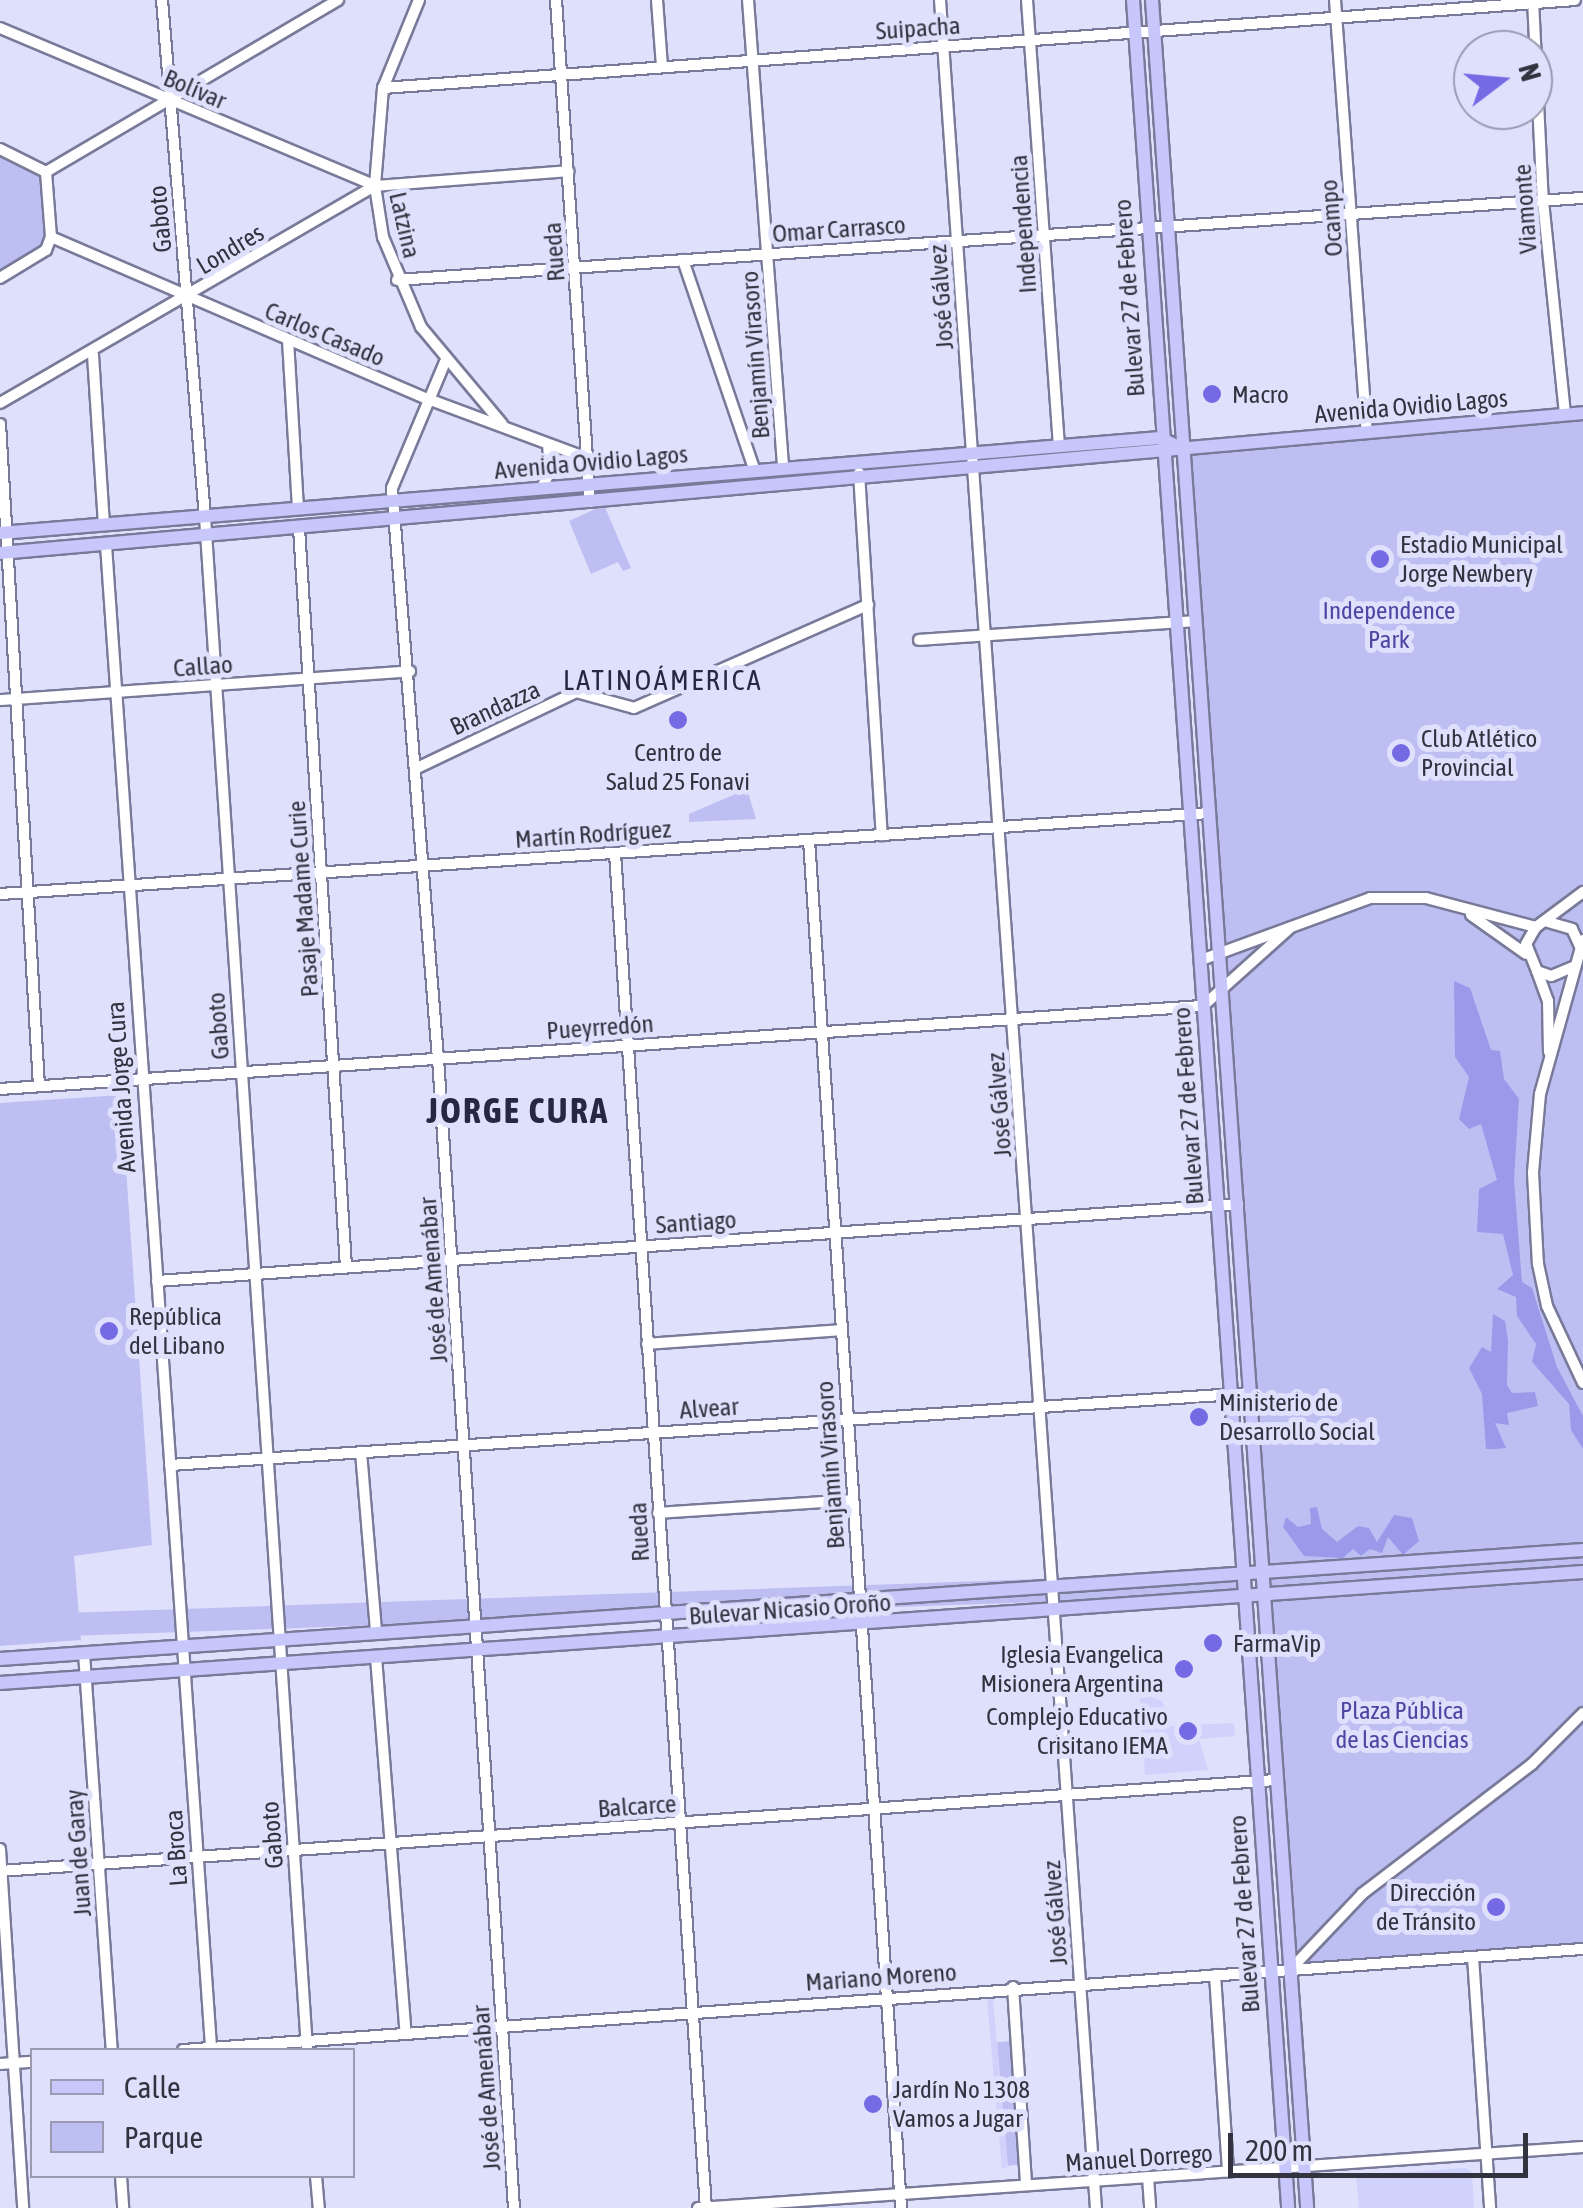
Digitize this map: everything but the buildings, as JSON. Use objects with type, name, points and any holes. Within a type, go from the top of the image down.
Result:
[{"type":"main road","name":"Bulevar 27 de Febrero","points":[[1132,0],[1161,454],[1201,960],[1242,1595],[1288,2208]]},
{"type":"main road","name":"Bulevar 27 de Febrero","points":[[1152,0],[1307,2208]]},
{"type":"main road","name":"Avenida Ovidio Lagos","points":[[5,552],[1161,454],[1583,412]]},
{"type":"main road","name":"Avenida Ovidio Lagos","points":[[5,533],[1160,438]]},
{"type":"main road","points":[[1160,438],[1183,449]]},
{"type":"main road","name":"Avenida Jorge Cura","points":[[104,526],[106,545]]},
{"type":"main road","name":"Bulevar Nicasio Oroño","points":[[0,1659],[859,1596],[1583,1550]]},
{"type":"main road","name":"Bulevar Nicasio Oroño","points":[[0,1683],[861,1628],[1242,1595],[1583,1572]]},
{"type":"street","name":"Gaboto","points":[[162,0],[205,517],[307,2046]]},
{"type":"street","points":[[46,172],[338,0]]},
{"type":"street","name":"Rueda","points":[[556,0],[590,502]]},
{"type":"street","points":[[657,0],[662,67]]},
{"type":"street","name":"Benjamín Virasoro","points":[[748,0],[783,469]]},
{"type":"street","name":"José Gálvez","points":[[940,0],[1096,2208]]},
{"type":"street","name":"Independencia","points":[[1027,0],[1059,446]]},
{"type":"street","name":"Ocampo","points":[[1335,0],[1367,432]]},
{"type":"street","name":"Suipacha","points":[[382,88],[1336,18],[1444,5],[1576,0]]},
{"type":"street","name":"Latzina","points":[[415,2],[382,88],[375,186],[397,280],[445,362],[506,428]]},
{"type":"street","name":"Viamonte","points":[[1533,2],[1543,201],[1564,414]]},
{"type":"street","name":"Bolívar","points":[[0,28],[375,186]]},
{"type":"street","points":[[0,149],[46,172]]},
{"type":"street","points":[[375,186],[568,170]]},
{"type":"street","points":[[0,278],[46,250],[51,237],[46,172]]},
{"type":"street","name":"Londres","points":[[0,403],[93,355],[375,186]]},
{"type":"street","name":"Omar Carrasco","points":[[397,280],[1583,198]]},
{"type":"street","name":"Carlos Casado","points":[[51,237],[428,398],[587,458]]},
{"type":"street","points":[[682,260],[755,471]]},
{"type":"street","points":[[288,340],[298,509]]},
{"type":"street","points":[[93,355],[104,526]]},
{"type":"street","name":"José de Amenábar","points":[[445,362],[394,478],[393,501],[410,671],[438,1058],[514,2208]]},
{"type":"street","points":[[0,424],[39,1086]]},
{"type":"street","points":[[541,489],[550,472],[548,444]]},
{"type":"street","points":[[859,462],[882,834]]},
{"type":"street","name":"Pasaje Madame Curie","points":[[299,528],[346,1267]]},
{"type":"street","name":"Avenida Jorge Cura","points":[[106,545],[182,1645]]},
{"type":"street","name":"Brandazza","points":[[416,768],[576,692],[634,708],[868,605]]},
{"type":"street","points":[[920,640],[1195,621]]},
{"type":"street","name":"Callao","points":[[0,700],[410,671]]},
{"type":"street","name":"Martín Rodríguez","points":[[0,894],[1209,812]]},
{"type":"street","name":"Benjamín Virasoro","points":[[809,840],[902,2208]]},
{"type":"street","name":"Rueda","points":[[615,853],[706,2208]]},
{"type":"street","points":[[1526,954],[1542,924],[1583,892]]},
{"type":"street","points":[[1201,960],[1219,950],[1370,898],[1426,898],[1466,911],[1572,928],[1582,944],[1549,1053]]},
{"type":"street","points":[[1466,911],[1526,954],[1548,1001],[1549,1053],[1533,1172],[1538,1264],[1564,1350],[1583,1383]]},
{"type":"street","points":[[1203,1006],[1222,994],[1290,928]]},
{"type":"street","points":[[1537,971],[1550,976],[1576,965]]},
{"type":"street","name":"Pueyrredón","points":[[0,1089],[1203,1006]]},
{"type":"street","name":"Santiago","points":[[157,1280],[1238,1204]]},
{"type":"street","points":[[646,1344],[842,1330]]},
{"type":"street","name":"Alvear","points":[[170,1465],[1252,1392]]},
{"type":"street","points":[[361,1452],[376,1631]]},
{"type":"street","points":[[658,1514],[853,1500]]},
{"type":"street","name":"La Broca","points":[[182,1645],[211,2048]]},
{"type":"street","name":"Juan de Garay","points":[[84,1652],[112,2048]]},
{"type":"street","points":[[376,1657],[406,2034]]},
{"type":"street","points":[[1290,1971],[1362,1894],[1532,1764],[1583,1713]]},
{"type":"street","name":"Balcarce","points":[[1,1871],[1277,1780]]},
{"type":"street","points":[[0,1850],[23,2208]]},
{"type":"street","name":"Mariano Moreno","points":[[211,2048],[307,2046],[502,2026],[1080,1982],[1583,1949]]},
{"type":"street","points":[[1472,1957],[1490,2208]]},
{"type":"street","points":[[1216,1975],[1228,2172]]},
{"type":"street","points":[[1013,1988],[1026,2186]]},
{"type":"street","points":[[0,2064],[30,2062]]},
{"type":"street","name":"Manuel Dorrego","points":[[698,2208],[1583,2147]]},
{"type":"street","points":[[1148,2177],[1150,2208]]},
{"type":"street","points":[[120,2178],[123,2208]]},
{"type":"street","points":[[316,2178],[318,2208]]},
{"type":"shaded area","points":[[1454,981],[1470,988],[1491,1050],[1500,1051],[1504,1079],[1519,1099],[1514,1180],[1522,1282],[1532,1288],[1557,1367],[1583,1416],[1583,1449],[1571,1430],[1569,1404],[1532,1362],[1536,1344],[1517,1316],[1516,1297],[1497,1289],[1513,1275],[1503,1234],[1477,1232],[1479,1189],[1497,1180],[1481,1124],[1469,1129],[1459,1119],[1469,1077],[1455,1057]]},
{"type":"shaded area","points":[[1493,1314],[1505,1321],[1507,1385],[1512,1393],[1535,1392],[1538,1406],[1507,1413],[1509,1425],[1495,1423],[1506,1448],[1486,1449],[1482,1394],[1469,1368],[1482,1347],[1491,1352]]},
{"type":"shaded area","points":[[1317,1507],[1322,1529],[1337,1542],[1358,1526],[1369,1528],[1377,1542],[1394,1515],[1412,1518],[1419,1541],[1403,1555],[1388,1537],[1382,1553],[1370,1549],[1361,1556],[1353,1549],[1343,1558],[1304,1556],[1283,1527],[1286,1517],[1298,1527],[1311,1524],[1310,1508]]},
{"type":"shaded area","name":"Complejo Educativo Crisitano IEMA","points":[[1140,1698],[1162,1701],[1171,1726],[1234,1723],[1235,1736],[1199,1739],[1208,1770],[1145,1775]]},
{"type":"shaded area","points":[[993,1999],[1008,2167],[1002,2168],[987,2000]]},
{"type":"shaded area","points":[[1465,2168],[1472,2172],[1474,2208],[1359,2208],[1356,2176]]},
{"type":"green space","points":[[0,149],[46,172],[46,250],[0,278]]},
{"type":"green space","name":"Independence Park","points":[[1583,413],[1583,1949],[1289,1971],[1183,449]]},
{"type":"green space","points":[[604,505],[631,568],[623,571],[618,562],[591,574],[569,521]]},
{"type":"green space","points":[[747,789],[756,819],[689,822],[689,814]]},
{"type":"green space","points":[[121,1095],[152,1545],[74,1556],[81,1640],[0,1646],[0,1103]]},
{"type":"green space","points":[[1241,1572],[1242,1595],[0,1638],[0,1615]]},
{"type":"green space","points":[[1011,2041],[1022,2165],[1008,2166],[997,2042]]},
{"type":"place","name":"Macro","points":[[1212,394]]},
{"type":"place","name":"Estadio Municipal Jorge Newbery","points":[[1380,559]]},
{"type":"place","name":"Centro de Salud 25 Fonavi","points":[[678,720]]},
{"type":"place","name":"Club Atlético Provincial","points":[[1401,753]]},
{"type":"place","name":"República del Libano","points":[[109,1331]]},
{"type":"place","name":"Ministerio de Desarrollo Social","points":[[1199,1417]]},
{"type":"place","name":"FarmaVip","points":[[1213,1643]]},
{"type":"place","name":"Iglesia Evangelica Misionera Argentina","points":[[1184,1669]]},
{"type":"place","name":"Complejo Educativo Crisitano IEMA","points":[[1188,1731]]},
{"type":"place","name":"Dirección de Tránsito","points":[[1496,1907]]},
{"type":"place","name":"Jardín No 1308 Vamos a Jugar","points":[[873,2104]]},
{"type":"district","name":"LATINOÁMERICA","points":[[663,680]]},
{"type":"district","name":"JORGE CURA","points":[[518,1110]]},
{"type":"park label","name":"Plaza Pública de las Ciencias","points":[[1402,1726]]}]
